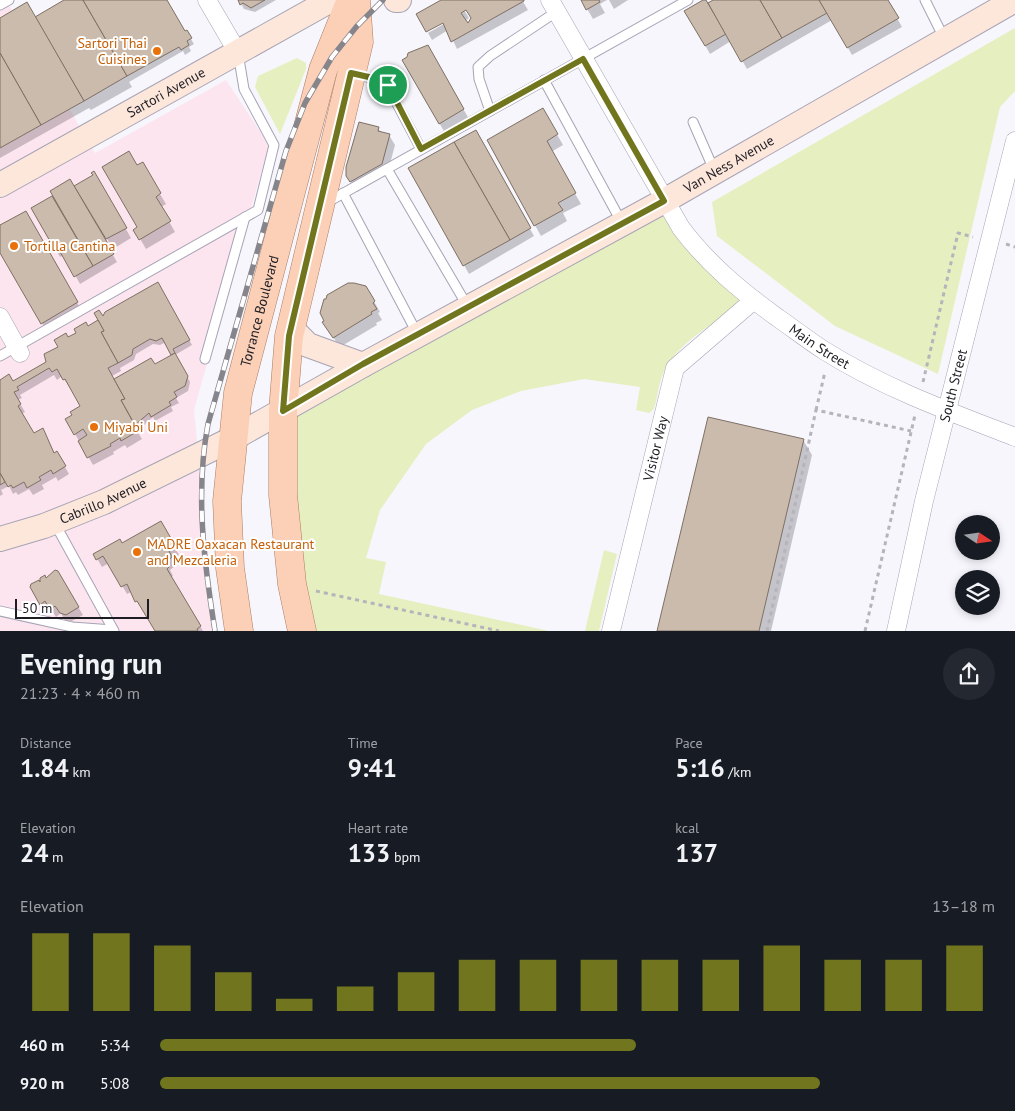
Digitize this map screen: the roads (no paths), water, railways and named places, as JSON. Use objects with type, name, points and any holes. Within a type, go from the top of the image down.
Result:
[{"type":"main road","name":"Sartori Avenue","points":[[0,185],[331,0]]},
{"type":"main road","name":"Torrance Boulevard","points":[[239,631],[230,568],[226,501],[238,393],[320,80],[327,56],[351,0]]},
{"type":"main road","points":[[302,631],[292,584],[282,495],[283,411],[291,328],[318,207],[359,42],[356,0]]},
{"type":"main road","name":"Van Ness Avenue","points":[[203,453],[232,439],[363,364],[623,224],[1015,0]]},
{"type":"main road","points":[[291,328],[308,345],[363,364]]},
{"type":"main road","name":"Cabrillo Avenue","points":[[0,539],[53,522],[104,502],[203,453]]},
{"type":"street","points":[[207,0],[238,53]]},
{"type":"street","name":"Main Street","points":[[553,6],[664,201],[695,247],[724,275],[754,300],[824,350],[880,382],[948,412],[1015,437]]},
{"type":"street","name":"South Street","points":[[896,631],[924,501],[1015,141]]},
{"type":"street","name":"Visitor Way","points":[[611,631],[675,368],[754,300]]},
{"type":"street","points":[[0,317],[18,350]]},
{"type":"lane","points":[[0,6],[9,0]]},
{"type":"lane","points":[[318,207],[688,0]]},
{"type":"lane","points":[[925,0],[945,40]]},
{"type":"lane","points":[[490,111],[479,79],[478,67],[553,6]]},
{"type":"lane","points":[[0,356],[18,350],[258,210],[274,145],[244,89],[238,53]]},
{"type":"lane","points":[[351,73],[382,80],[388,85],[421,149]]},
{"type":"lane","points":[[544,80],[623,224]]},
{"type":"lane","points":[[693,122],[715,172]]},
{"type":"lane","points":[[387,169],[468,307]]},
{"type":"lane","points":[[343,193],[418,335]]},
{"type":"lane","points":[[205,359],[245,217]]},
{"type":"lane","points":[[0,611],[72,627],[113,630],[53,522]]},
{"type":"railway","points":[[215,631],[202,528],[202,476],[208,424],[286,151],[305,103],[332,57],[357,26],[383,0]]},
{"type":"place","name":"Sartori Thai Cuisines","points":[[157,51]]},
{"type":"place","name":"Tortilla Cantina","points":[[14,246]]},
{"type":"place","name":"Miyabi Uni","points":[[94,427]]},
{"type":"place","name":"MADRE Oaxacan Restaurant and Mezcaleria","points":[[137,552]]}]
